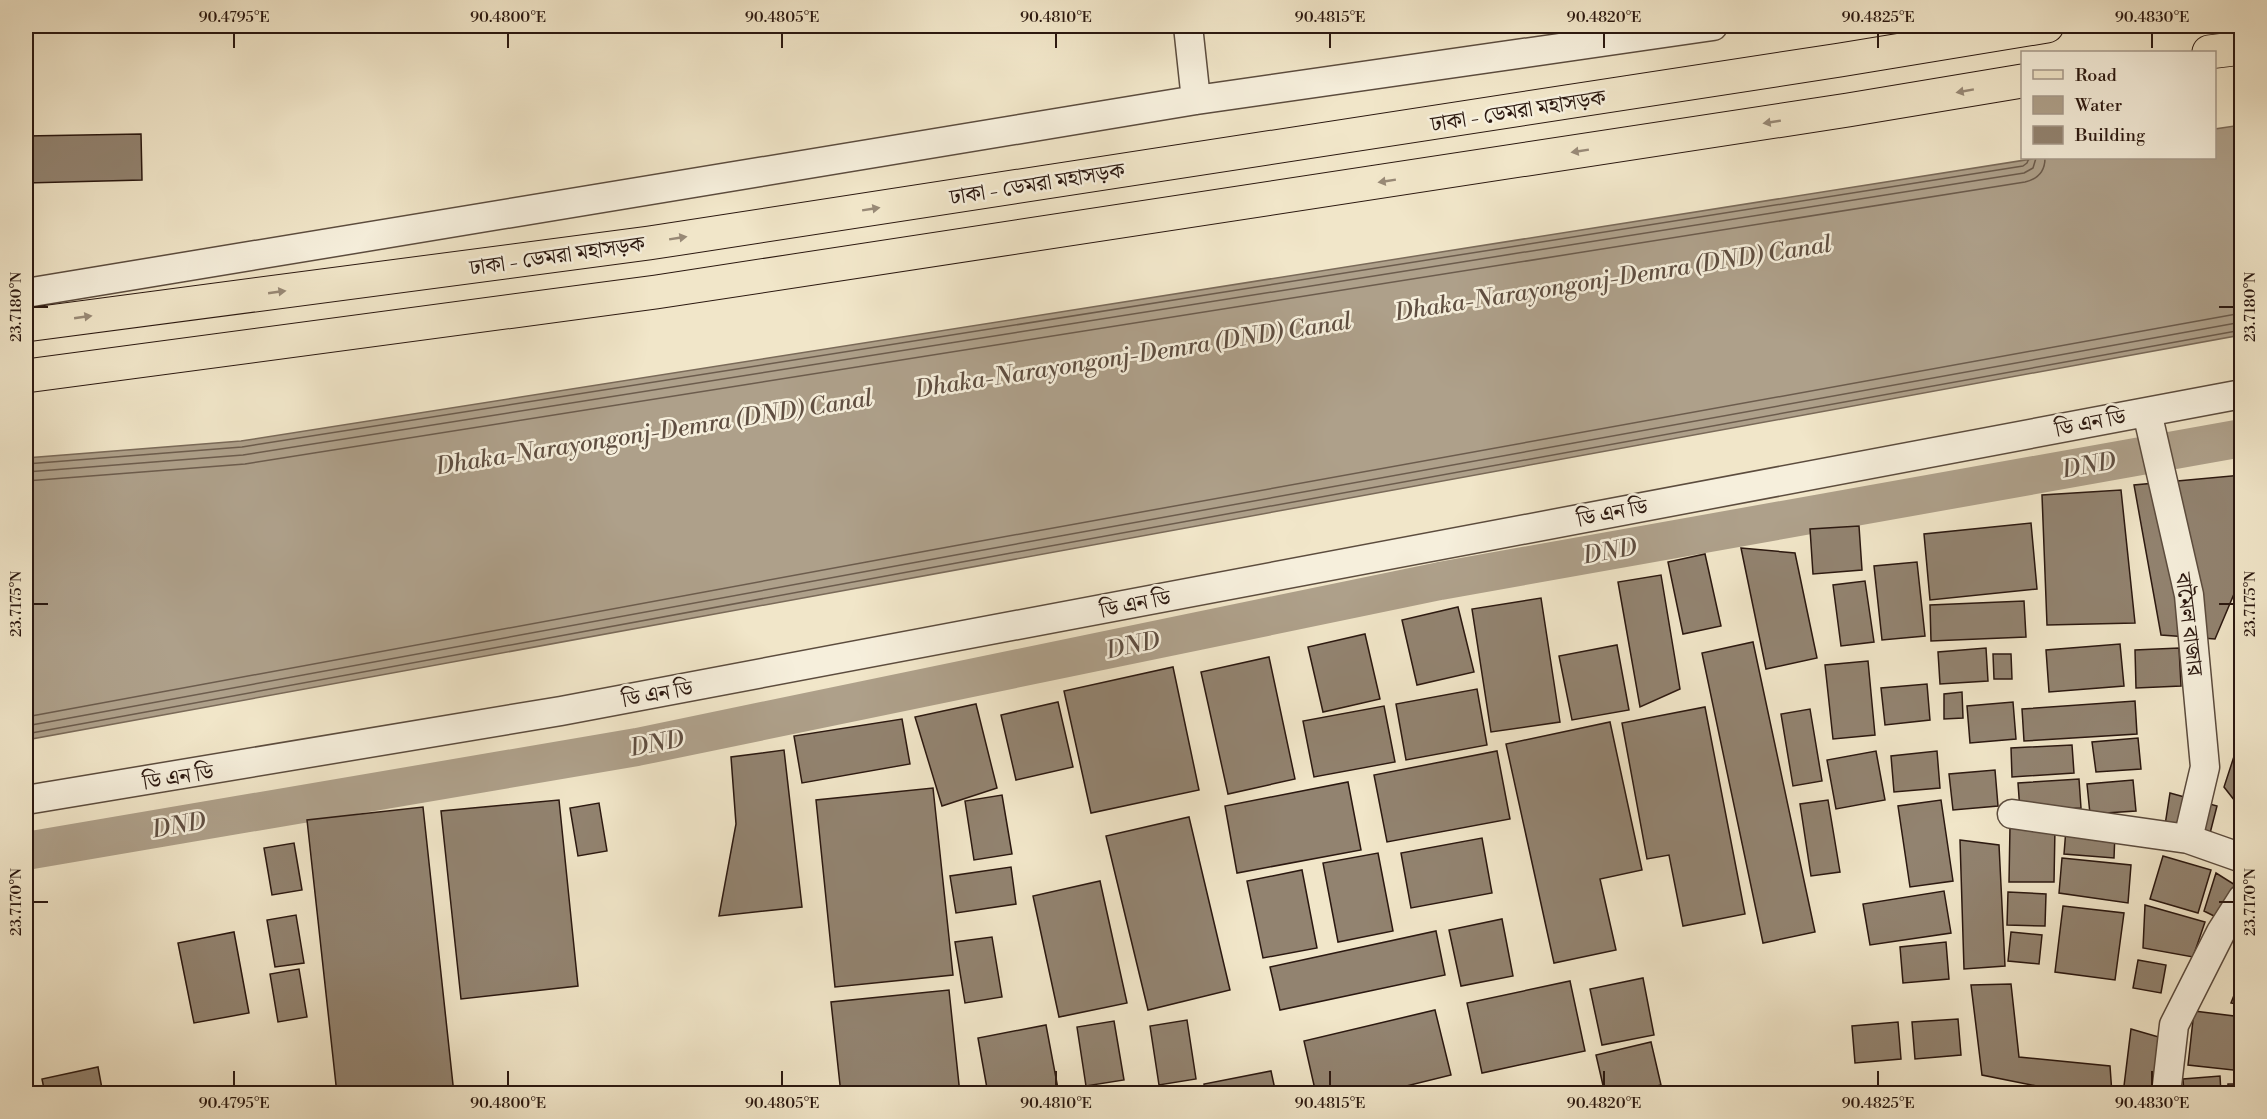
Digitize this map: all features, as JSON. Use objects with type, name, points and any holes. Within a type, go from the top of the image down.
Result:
[{"type":"main road","name":"ঢাকা - ডেমরা মহাসড়ক","points":[[26,325],[649,243],[1840,60],[2047,26]]},
{"type":"main road","points":[[2216,51],[2241,48]]},
{"type":"main road","points":[[26,376],[656,292],[1848,110],[2021,81]]},
{"type":"street","points":[[1188,26],[1196,100]]},
{"type":"street","points":[[26,293],[1196,100],[1713,26]]},
{"type":"street","name":"ডি এন ডি","points":[[26,800],[584,707],[2241,394]]},
{"type":"street","name":"বামৈল বাজার","points":[[2147,412],[2190,606],[2205,767],[2188,839]]},
{"type":"street","points":[[2012,814],[2188,839],[2241,858]]},
{"type":"street","points":[[2166,1094],[2174,1024],[2221,932],[2241,899]]},
{"type":"water","name":"Dhaka-Narayongonj-Demra (DND) Canal","points":[[2241,125],[2241,335],[26,740],[26,458],[241,441],[2032,159],[2216,159],[2216,129]]},
{"type":"building","points":[[141,134],[142,180],[26,183],[26,136]]},
{"type":"building","points":[[2242,475],[2242,575],[2215,639],[2161,635],[2134,485]]},
{"type":"building","points":[[2121,490],[2135,623],[2047,625],[2042,495]]},
{"type":"building","points":[[2031,523],[2037,589],[1930,600],[1924,534]]},
{"type":"building","points":[[1859,526],[1862,570],[1813,574],[1810,529]]},
{"type":"building","points":[[1741,548],[1795,553],[1817,658],[1766,669]]},
{"type":"building","points":[[1705,554],[1721,626],[1683,634],[1668,562]]},
{"type":"building","points":[[1917,562],[1925,636],[1882,640],[1874,566]]},
{"type":"building","points":[[1661,575],[1680,689],[1640,707],[1618,582]]},
{"type":"building","points":[[1865,581],[1874,642],[1841,646],[1833,585]]},
{"type":"building","points":[[1541,598],[1560,722],[1491,732],[1472,609]]},
{"type":"building","points":[[2024,601],[2026,637],[1931,641],[1930,605]]},
{"type":"building","points":[[1458,607],[1474,672],[1417,685],[1402,620]]},
{"type":"building","points":[[1365,634],[1380,699],[1323,712],[1308,647]]},
{"type":"building","points":[[1753,642],[1815,932],[1763,943],[1702,653]]},
{"type":"building","points":[[2120,644],[2124,686],[2049,692],[2046,650]]},
{"type":"building","points":[[1617,645],[1629,710],[1572,720],[1559,656]]},
{"type":"building","points":[[1986,648],[1988,681],[1940,684],[1938,652]]},
{"type":"building","points":[[2179,648],[2181,686],[2136,688],[2135,650]]},
{"type":"building","points":[[1993,654],[2011,654],[2012,679],[1994,679]]},
{"type":"building","points":[[1269,657],[1295,779],[1228,794],[1201,672]]},
{"type":"building","points":[[1868,661],[1875,735],[1833,739],[1825,665]]},
{"type":"building","points":[[1173,667],[1199,790],[1091,813],[1064,691]]},
{"type":"building","points":[[1927,684],[1930,720],[1885,725],[1881,688]]},
{"type":"building","points":[[1477,689],[1487,745],[1406,760],[1396,704]]},
{"type":"building","points":[[1962,692],[1963,718],[1944,719],[1944,694]]},
{"type":"building","points":[[2135,701],[2137,734],[2024,741],[2022,709]]},
{"type":"building","points":[[1058,702],[1073,767],[1016,780],[1001,715]]},
{"type":"building","points":[[2013,702],[2016,739],[1970,743],[1967,706]]},
{"type":"building","points":[[976,704],[997,788],[942,806],[915,717]]},
{"type":"building","points":[[1384,706],[1395,762],[1314,777],[1303,721]]},
{"type":"building","points":[[1705,707],[1745,914],[1683,926],[1669,855],[1647,859],[1622,723]]},
{"type":"building","points":[[1810,709],[1822,781],[1793,786],[1781,714]]},
{"type":"building","points":[[902,719],[910,764],[802,783],[794,736]]},
{"type":"building","points":[[1610,722],[1642,870],[1600,879],[1616,950],[1554,963],[1506,744]]},
{"type":"building","points":[[2242,732],[2242,810],[2224,787]]},
{"type":"building","points":[[2138,738],[2141,769],[2096,772],[2092,742]]},
{"type":"building","points":[[2072,745],[2074,773],[2012,777],[2011,748]]},
{"type":"building","points":[[784,750],[802,907],[719,916],[736,824],[731,757]]},
{"type":"building","points":[[1497,751],[1510,819],[1387,842],[1374,775]]},
{"type":"building","points":[[1876,751],[1885,800],[1836,809],[1827,760]]},
{"type":"building","points":[[1937,751],[1940,788],[1894,792],[1891,756]]},
{"type":"building","points":[[1995,770],[1998,806],[1953,810],[1949,774]]},
{"type":"building","points":[[2079,779],[2081,808],[2020,811],[2018,783]]},
{"type":"building","points":[[2133,780],[2136,811],[2090,814],[2087,784]]},
{"type":"building","points":[[1348,782],[1361,850],[1237,873],[1225,806]]},
{"type":"building","points":[[933,788],[953,975],[835,987],[816,800]]},
{"type":"building","points":[[2170,793],[2217,806],[2205,853],[2163,838]]},
{"type":"building","points":[[1002,795],[1012,854],[974,860],[965,801]]},
{"type":"building","points":[[559,800],[578,986],[461,999],[441,811]]},
{"type":"building","points":[[1828,800],[1840,872],[1811,876],[1800,804]]},
{"type":"building","points":[[1941,800],[1953,881],[1910,887],[1898,806]]},
{"type":"building","points":[[599,803],[607,851],[578,856],[570,808]]},
{"type":"building","points":[[423,807],[454,1094],[337,1094],[307,820]]},
{"type":"building","points":[[1189,817],[1230,990],[1148,1010],[1106,836]]},
{"type":"building","points":[[2010,826],[2055,827],[2054,882],[2009,882]]},
{"type":"building","points":[[2066,829],[2115,833],[2114,858],[2064,854]]},
{"type":"building","points":[[1482,838],[1492,893],[1411,908],[1401,853]]},
{"type":"building","points":[[1960,840],[1999,845],[2005,966],[1964,969]]},
{"type":"building","points":[[294,843],[302,890],[272,895],[264,848]]},
{"type":"building","points":[[1378,853],[1393,931],[1338,942],[1323,863]]},
{"type":"building","points":[[2163,856],[2211,870],[2198,913],[2150,899]]},
{"type":"building","points":[[2062,858],[2131,865],[2128,903],[2059,893]]},
{"type":"building","points":[[1011,867],[1016,904],[956,913],[950,876]]},
{"type":"building","points":[[1302,870],[1317,948],[1263,958],[1247,881]]},
{"type":"building","points":[[2216,873],[2240,888],[2222,920],[2204,911]]},
{"type":"building","points":[[1100,881],[1127,1003],[1059,1017],[1033,896]]},
{"type":"building","points":[[1944,891],[1951,933],[1870,945],[1863,904]]},
{"type":"building","points":[[2008,892],[2046,894],[2045,926],[2007,925]]},
{"type":"building","points":[[2145,905],[2205,922],[2193,957],[2143,948]]},
{"type":"building","points":[[2063,906],[2124,913],[2115,980],[2055,972]]},
{"type":"building","points":[[296,915],[304,963],[275,967],[267,920]]},
{"type":"building","points":[[1502,919],[1513,976],[1461,986],[1449,930]]},
{"type":"building","points":[[1436,931],[1445,975],[1280,1010],[1270,967]]},
{"type":"building","points":[[234,932],[249,1013],[194,1023],[178,943]]},
{"type":"building","points":[[2011,932],[2042,935],[2039,964],[2008,961]]},
{"type":"building","points":[[992,937],[1002,997],[965,1003],[955,942]]},
{"type":"building","points":[[1946,942],[1949,979],[1903,983],[1900,947]]},
{"type":"building","points":[[2138,960],[2166,965],[2161,993],[2133,988]]},
{"type":"building","points":[[299,969],[307,1017],[278,1022],[270,974]]},
{"type":"building","points":[[2242,975],[2242,1005],[2231,1003]]},
{"type":"building","points":[[1643,978],[1654,1035],[1602,1045],[1590,989]]},
{"type":"building","points":[[1570,981],[1585,1051],[1482,1073],[1467,1003]]},
{"type":"building","points":[[2011,984],[2019,1057],[2110,1066],[2112,1094],[2076,1094],[1982,1075],[1971,985]]},
{"type":"building","points":[[949,990],[960,1094],[841,1094],[831,1002]]},
{"type":"building","points":[[1435,1010],[1451,1075],[1374,1094],[1316,1094],[1304,1041]]},
{"type":"building","points":[[2194,1011],[2242,1017],[2242,1071],[2188,1065]]},
{"type":"building","points":[[1958,1019],[1961,1055],[1915,1059],[1912,1022]]},
{"type":"building","points":[[1187,1020],[1196,1079],[1159,1085],[1150,1026]]},
{"type":"building","points":[[1114,1021],[1124,1080],[1086,1086],[1077,1027]]},
{"type":"building","points":[[1898,1022],[1901,1059],[1855,1063],[1852,1026]]},
{"type":"building","points":[[1046,1025],[1059,1094],[988,1094],[978,1038]]},
{"type":"building","points":[[2131,1029],[2169,1040],[2162,1094],[2123,1094]]},
{"type":"building","points":[[1651,1042],[1661,1085],[1624,1094],[1605,1094],[1596,1055]]},
{"type":"building","points":[[98,1067],[103,1094],[45,1094],[42,1079]]},
{"type":"building","points":[[1271,1071],[1276,1094],[1205,1094],[1204,1084]]},
{"type":"building","points":[[2220,1076],[2221,1094],[2184,1094],[2183,1079]]},
{"type":"building","points":[[2228,1084],[2242,1084],[2242,1094],[2227,1094]]},
{"type":"building","points":[[1473,1088],[1475,1094],[1451,1094]]},
{"type":"building","points":[[1992,1090],[2025,1094],[1992,1094]]},
{"type":"waterway","name":"DND","points":[[26,851],[637,747],[1440,581],[2242,438]]}]
